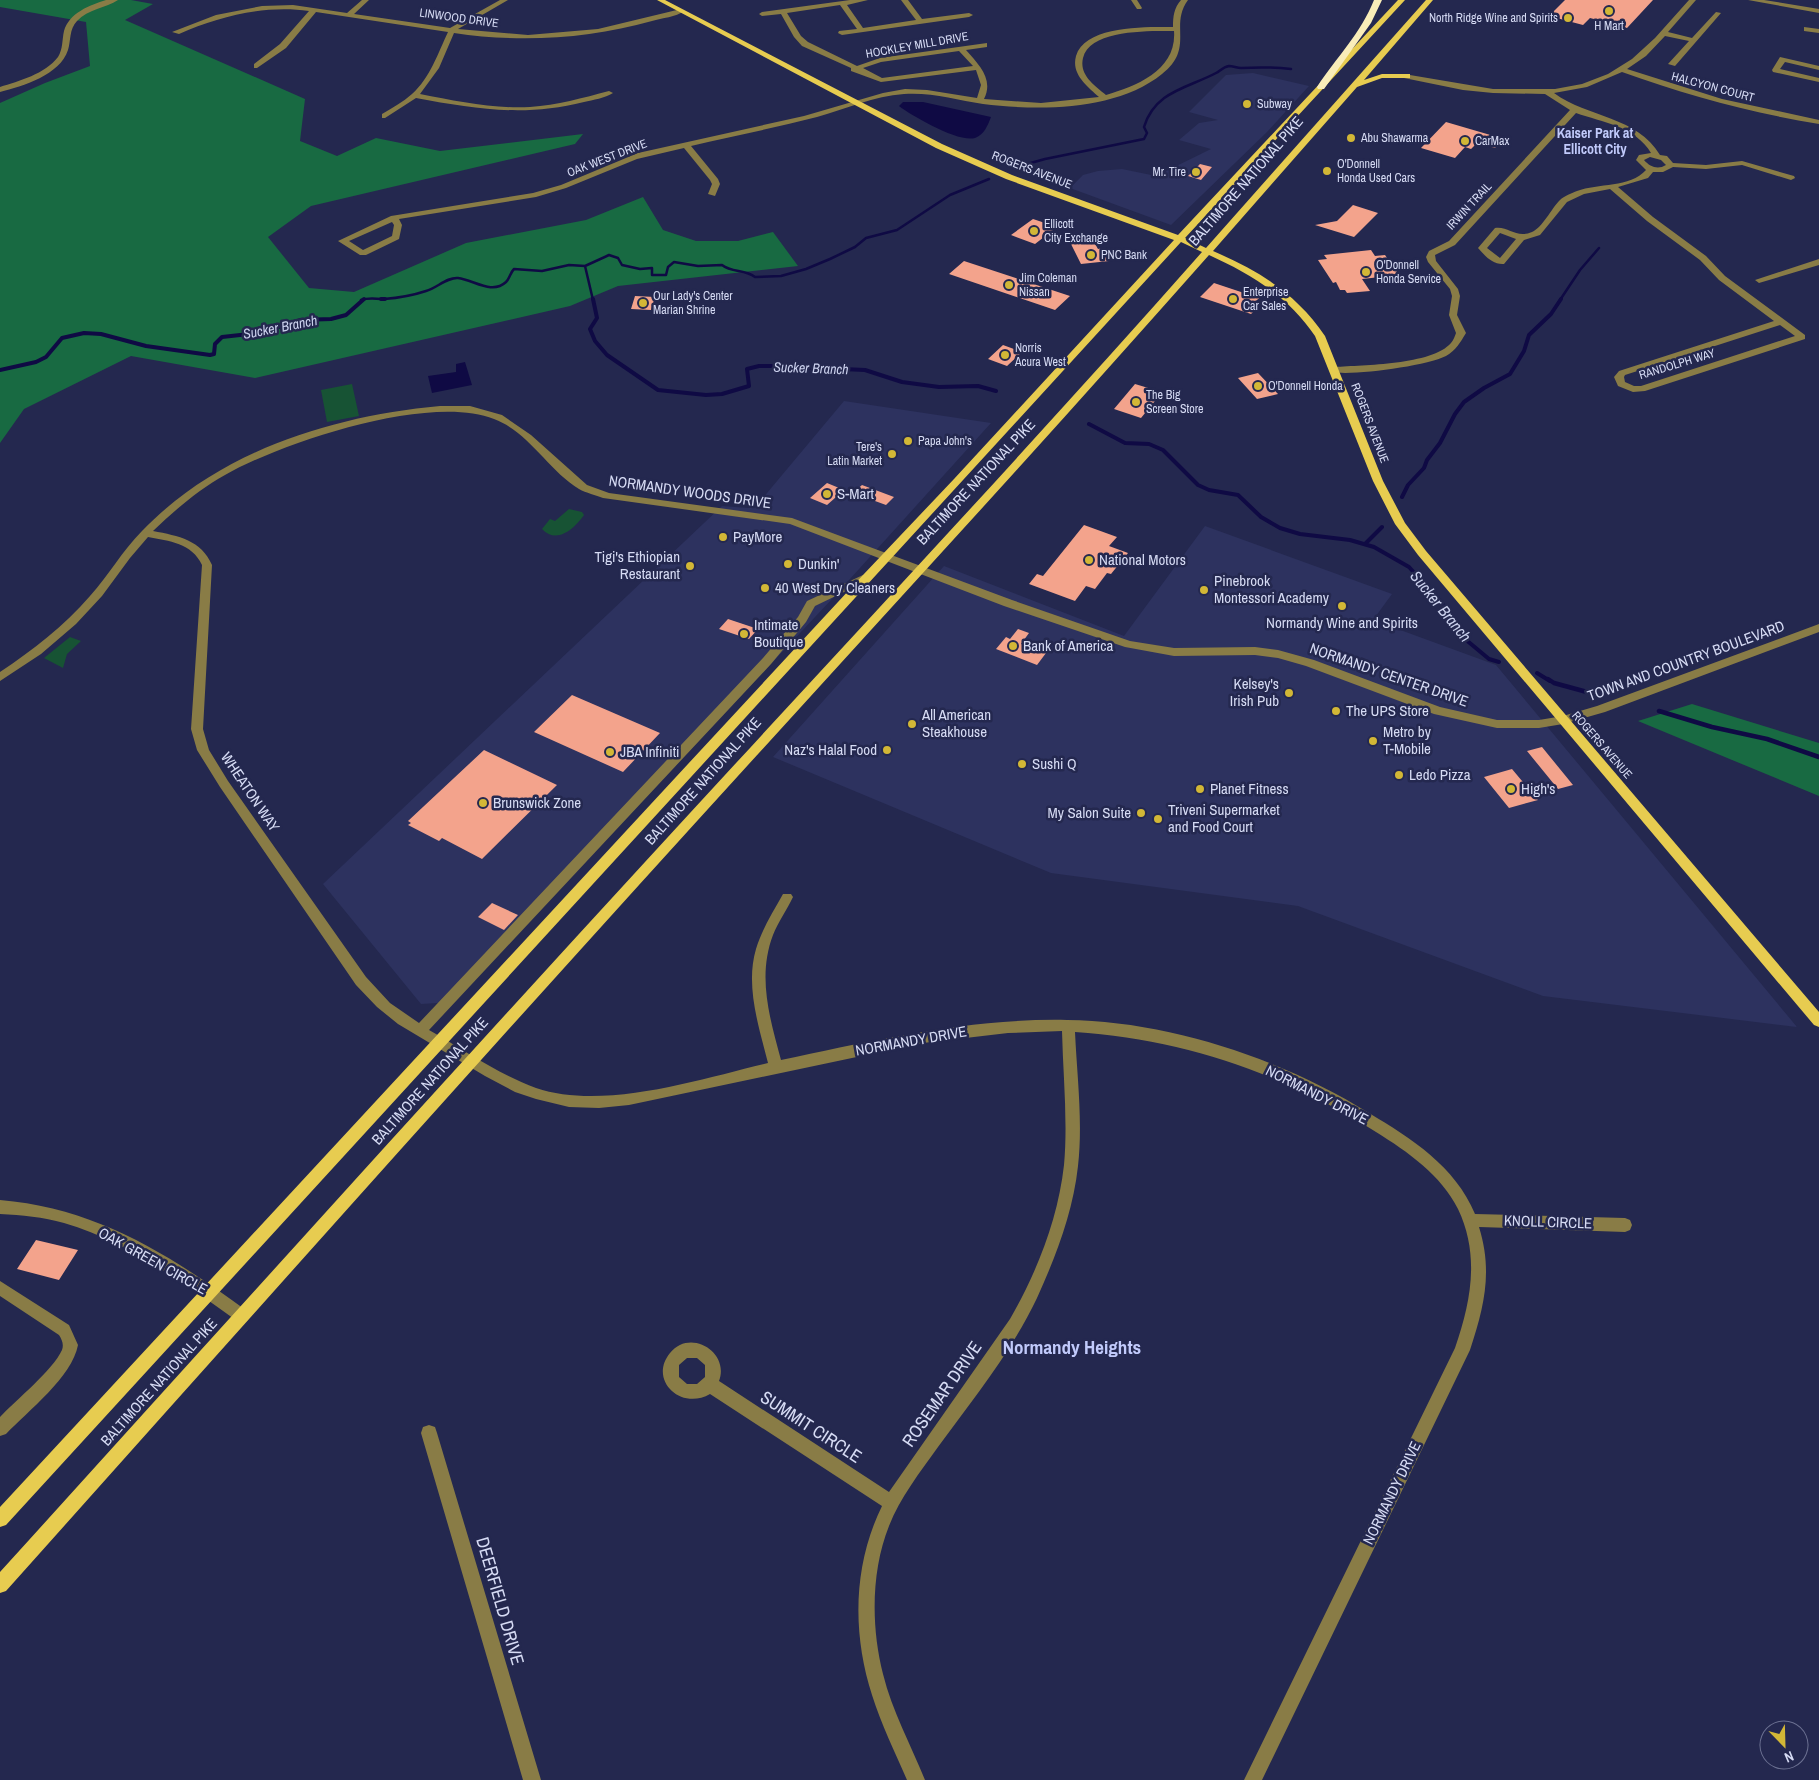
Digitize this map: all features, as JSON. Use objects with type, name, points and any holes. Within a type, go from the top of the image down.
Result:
[{"type":"highway","points":[[1321,86],[1331,69],[1369,20],[1378,0]]},
{"type":"main road","name":"ROGERS AVENUE","points":[[660,0],[939,146],[989,169],[1208,251],[1260,278],[1298,308],[1320,336],[1378,482],[1400,524],[1422,553],[1819,1021]]},
{"type":"main road","name":"BALTIMORE NATIONAL PIKE","points":[[0,1519],[440,1043],[886,556],[958,481],[1402,0]]},
{"type":"main road","name":"BALTIMORE NATIONAL PIKE","points":[[0,1585],[471,1061],[920,569],[1055,424],[1349,92],[1382,63],[1426,2]]},
{"type":"main road","points":[[1382,63],[1406,76]]},
{"type":"main road","points":[[1349,92],[1375,76],[1389,74],[1406,76]]},
{"type":"street","points":[[0,90],[29,79],[52,67],[63,55],[68,28],[72,22],[85,12],[115,0]]},
{"type":"street","points":[[350,14],[366,0]]},
{"type":"street","points":[[385,116],[415,95],[435,68],[452,30],[504,0]]},
{"type":"street","points":[[762,14],[865,0]]},
{"type":"street","points":[[904,0],[920,21]]},
{"type":"street","points":[[1134,0],[1139,8]]},
{"type":"street","name":"OAK WEST DRIVE","points":[[394,218],[398,225],[396,237],[363,254],[342,242],[394,218],[423,211],[487,204],[534,195],[572,183],[633,157],[806,118],[856,101],[896,92],[921,91],[1034,106],[1104,97],[1141,84],[1170,64],[1178,42],[1175,15],[1185,0]]},
{"type":"street","points":[[1406,76],[1471,90],[1546,91],[1587,84],[1622,70],[1647,51],[1692,0]]},
{"type":"street","points":[[1751,0],[1819,11]]},
{"type":"street","points":[[842,3],[861,30]]},
{"type":"street","name":"LINWOOD DRIVE","points":[[176,32],[216,16],[249,9],[278,7],[350,14],[452,30],[509,36],[549,36],[617,28],[681,11]]},
{"type":"street","points":[[257,66],[283,46],[314,10]]},
{"type":"street","points":[[783,11],[798,37],[805,44],[873,78],[887,81],[977,68]]},
{"type":"street","points":[[1672,64],[1718,12]]},
{"type":"street","points":[[842,32],[968,15]]},
{"type":"street","points":[[1104,97],[1088,85],[1080,74],[1080,59],[1085,45],[1108,35],[1156,29],[1177,29]]},
{"type":"street","points":[[1808,29],[1819,31]]},
{"type":"street","points":[[1663,33],[1693,40]]},
{"type":"street","name":"HOCKLEY MILL DRIVE","points":[[854,69],[880,60],[984,45]]},
{"type":"street","points":[[962,48],[985,80],[986,87],[980,100]]},
{"type":"street","points":[[1819,68],[1783,60],[1776,70],[1819,80]]},
{"type":"street","name":"HALCYON COURT","points":[[1622,70],[1687,92],[1758,111],[1819,122]]},
{"type":"street","points":[[1546,91],[1575,109],[1635,133],[1648,143],[1656,156]]},
{"type":"street","points":[[415,95],[492,108],[528,109],[561,105],[609,94]]},
{"type":"street","name":"IRWIN TRAIL","points":[[1335,370],[1418,362],[1449,350],[1456,345],[1462,334],[1453,315],[1456,296],[1454,289],[1432,262],[1430,257],[1432,253],[1452,243],[1575,109]]},
{"type":"street","name":"HALCYON COURT","points":[[1800,119],[1806,126],[1819,130]]},
{"type":"street","points":[[686,145],[714,179],[716,184],[712,194]]},
{"type":"street","points":[[1671,165],[1668,160],[1656,156],[1645,156],[1640,160],[1643,165],[1651,169],[1664,170],[1671,165],[1706,167],[1742,163],[1792,178]]},
{"type":"street","points":[[1521,238],[1537,233],[1564,200],[1582,192],[1613,187],[1637,180],[1645,176],[1651,169]]},
{"type":"street","name":"RANDOLPH WAY","points":[[1613,187],[1650,219],[1702,258],[1722,278],[1802,337],[1642,389],[1626,387],[1619,380],[1622,373],[1781,322]]},
{"type":"street","points":[[1759,280],[1819,262]]},
{"type":"street","name":"NORMANDY WOODS DRIVE","points":[[0,677],[43,646],[78,616],[146,534],[174,505],[203,484],[236,465],[308,435],[364,421],[425,410],[460,408],[501,418],[514,426],[574,480],[594,492],[625,499],[792,521],[920,569]]},
{"type":"street","name":"WHEATON WAY","points":[[146,534],[179,540],[192,545],[205,557],[207,566],[197,728],[208,760],[361,981],[390,1012],[471,1061]]},
{"type":"street","name":"NORMANDY CENTER DRIVE","points":[[920,569],[1008,603],[1129,644],[1174,652],[1255,651],[1278,654],[1310,663],[1458,717],[1497,724],[1539,724],[1563,720]]},
{"type":"street","points":[[420,1031],[767,661],[802,619],[811,604],[867,577]]},
{"type":"street","name":"TOWN AND COUNTRY BOULEVARD","points":[[1563,720],[1601,710],[1819,628]]},
{"type":"street","points":[[776,1068],[759,993],[758,973],[766,935],[787,897]]},
{"type":"street","name":"NORMANDY DRIVE","points":[[471,1061],[521,1088],[545,1097],[592,1102],[617,1101],[645,1097],[872,1047],[961,1032],[1011,1026],[1068,1025],[1134,1032],[1186,1042],[1235,1057],[1286,1076],[1374,1124],[1438,1169],[1454,1189],[1471,1220],[1478,1253],[1479,1286],[1474,1316],[1462,1350],[1253,1780]]},
{"type":"street","name":"ROSEMAR DRIVE","points":[[916,1780],[881,1697],[872,1666],[866,1630],[866,1591],[873,1549],[892,1503],[1012,1328],[1037,1280],[1055,1235],[1067,1189],[1072,1149],[1068,1025]]},
{"type":"street","name":"OAK GREEN CIRCLE","points":[[0,1207],[16,1207],[47,1212],[85,1224],[136,1248],[210,1292],[242,1316]]},
{"type":"street","name":"KNOLL CIRCLE","points":[[1471,1220],[1625,1225]]},
{"type":"street","points":[[0,1288],[64,1330],[69,1336],[70,1346],[67,1357],[58,1368],[0,1428]]},
{"type":"street","name":"SUMMIT CIRCLE","points":[[709,1384],[892,1503]]},
{"type":"street","name":"DEERFIELD DRIVE","points":[[429,1433],[532,1780]]},
{"type":"shaded area","points":[[1253,73],[1309,86],[1267,132],[1171,225],[1070,188],[1083,175],[1098,171],[1122,169],[1156,176],[1211,149],[1179,140],[1199,123],[1218,120],[1189,112],[1226,75]]},
{"type":"shaded area","points":[[903,102],[923,102],[991,117],[981,135],[975,138],[958,137],[914,116],[899,106]]},
{"type":"shaded area","points":[[465,362],[472,385],[432,393],[428,376],[456,372],[456,364]]},
{"type":"shaded area","points":[[844,401],[991,423],[831,600],[454,1002],[421,1004],[323,884],[722,506],[748,508],[757,505]]},
{"type":"shaded area","points":[[1205,526],[1392,594],[1373,620],[1496,665],[1797,1027],[1543,996],[1298,906],[1051,873],[773,757],[944,566],[1124,636]]},
{"type":"green space","points":[[0,0],[131,0],[153,4],[125,20],[305,99],[300,141],[337,156],[376,138],[440,151],[583,134],[575,144],[311,206],[268,237],[309,288],[354,292],[466,243],[586,220],[643,197],[663,230],[696,241],[738,241],[773,232],[798,266],[618,286],[570,306],[255,378],[131,356],[24,409],[0,443],[0,103],[90,66],[86,22],[0,7]]},
{"type":"green space","points":[[352,384],[359,416],[327,422],[321,390]]},
{"type":"green space","points":[[569,509],[582,512],[584,515],[571,529],[560,535],[554,535],[548,534],[542,529],[550,519],[555,521]]},
{"type":"green space","points":[[70,637],[81,641],[67,654],[63,668],[44,658]]},
{"type":"green space","points":[[1692,704],[1819,743],[1819,796],[1638,721]]},
{"type":"building","name":"H Mart","points":[[1565,0],[1653,0],[1627,28],[1590,18],[1583,25],[1549,16]]},
{"type":"building","name":"CarMax","points":[[1446,122],[1504,139],[1495,148],[1477,143],[1471,149],[1465,147],[1455,158],[1421,148]]},
{"type":"building","name":"Mr. Tire","points":[[1200,164],[1212,167],[1201,180],[1188,176]]},
{"type":"building","points":[[1353,205],[1378,213],[1354,237],[1315,225],[1337,221]]},
{"type":"building","name":"Ellicott City Exchange","points":[[1033,219],[1057,227],[1035,244],[1011,235]]},
{"type":"building","name":"PNC Bank","points":[[1094,242],[1098,249],[1103,248],[1109,261],[1081,264],[1071,244]]},
{"type":"building","name":"O'Donnell Honda Service","points":[[1371,250],[1375,256],[1385,255],[1399,275],[1362,279],[1370,291],[1347,293],[1345,290],[1340,290],[1336,282],[1333,283],[1318,260],[1327,259],[1324,255]]},
{"type":"building","name":"Jim Coleman Nissan","points":[[964,261],[1070,296],[1055,310],[949,274]]},
{"type":"building","name":"Enterprise Car Sales","points":[[1214,283],[1259,298],[1256,301],[1262,303],[1251,314],[1200,297]]},
{"type":"building","name":"Our Lady's Center Marian Shrine","points":[[635,296],[655,297],[651,310],[631,309]]},
{"type":"building","name":"Norris Acura West","points":[[1003,345],[1022,352],[1007,366],[988,359]]},
{"type":"building","name":"O'Donnell Honda","points":[[1258,373],[1278,394],[1257,399],[1238,378]]},
{"type":"building","name":"The Big Screen Store","points":[[1135,384],[1155,390],[1152,394],[1159,396],[1141,418],[1114,409]]},
{"type":"building","name":"S-Mart","points":[[827,483],[844,490],[827,505],[810,498]]},
{"type":"building","points":[[862,485],[894,497],[886,505],[853,493]]},
{"type":"building","name":"National Motors","points":[[1084,525],[1117,537],[1109,546],[1128,553],[1111,574],[1107,573],[1095,589],[1086,586],[1075,601],[1029,584],[1037,574],[1043,576]]},
{"type":"building","name":"Intimate Boutique","points":[[728,619],[758,629],[749,639],[719,629]]},
{"type":"building","name":"Bank of America","points":[[1018,629],[1029,633],[1021,644],[1046,653],[1037,665],[996,649],[1006,637],[1010,639]]},
{"type":"building","name":"JBA Infiniti","points":[[572,695],[660,733],[623,772],[534,732]]},
{"type":"building","name":"High's","points":[[1542,747],[1573,785],[1558,789],[1527,751]]},
{"type":"building","name":"Brunswick Zone","points":[[484,750],[557,785],[482,859],[442,838],[439,841],[408,825],[411,823],[408,821]]},
{"type":"building","name":"High's","points":[[1512,769],[1538,800],[1509,808],[1484,777]]},
{"type":"building","points":[[492,903],[518,915],[504,930],[478,917]]},
{"type":"building","points":[[36,1240],[78,1250],[59,1280],[17,1269]]},
{"type":"waterway","points":[[1013,168],[1045,159],[1144,139],[1147,133],[1144,127],[1156,105],[1174,92],[1223,68],[1230,66],[1291,69]]},
{"type":"waterway","points":[[585,266],[609,255],[618,258],[622,265],[640,269],[652,268],[652,275],[666,275],[668,267],[674,262],[698,266],[722,265],[755,277],[781,276],[806,269],[830,259],[855,247],[866,238],[897,230],[950,195],[989,179]]},
{"type":"waterway","points":[[1560,300],[1580,270],[1599,248]]},
{"type":"waterway","name":"Sucker Branch","points":[[384,299],[430,290],[454,278],[464,279],[483,286],[495,287],[501,286],[506,282],[514,269],[542,271],[569,265],[585,266]]},
{"type":"waterway","name":"Sucker Branch","points":[[585,266],[593,300]]},
{"type":"waterway","name":"Sucker Branch","points":[[0,370],[36,362],[46,357],[62,338],[84,333],[101,334],[146,346],[210,355],[214,354],[215,344],[222,337],[258,333],[301,320],[331,319],[346,315],[364,299]]},
{"type":"waterway","name":"Sucker Branch","points":[[364,299],[384,299]]},
{"type":"waterway","name":"Sucker Branch","points":[[593,299],[597,318],[590,329],[595,341],[607,355],[658,390],[706,395],[722,394],[749,386],[747,369],[759,366],[775,366],[865,370],[902,382],[939,387],[978,386],[996,391]]},
{"type":"waterway","points":[[1402,497],[1408,485],[1424,468],[1427,460],[1440,443],[1455,414],[1464,402],[1484,388],[1510,374],[1524,351],[1529,335],[1551,314],[1561,299]]},
{"type":"waterway","name":"Sucker Branch","points":[[1089,424],[1125,443],[1149,444],[1163,450],[1198,485],[1209,490],[1238,495],[1261,517],[1280,528],[1300,534],[1350,540],[1374,547],[1409,567],[1441,602],[1465,639],[1489,659],[1499,662]]},
{"type":"waterway","points":[[1365,544],[1382,527]]},
{"type":"waterway","name":"Sucker Branch","points":[[1537,673],[1550,681]]},
{"type":"waterway","name":"Sucker Branch","points":[[1548,679],[1554,683],[1587,692]]},
{"type":"waterway","name":"Sucker Branch","points":[[1659,711],[1712,727],[1767,739],[1819,757]]},
{"type":"place","name":"H Mart","points":[[1609,11]]},
{"type":"place","name":"North Ridge Wine and Spirits","points":[[1568,18]]},
{"type":"place","name":"Subway","points":[[1247,104]]},
{"type":"place","name":"Abu Shawarma","points":[[1351,138]]},
{"type":"place","name":"CarMax","points":[[1465,141]]},
{"type":"place","name":"O'Donnell Honda Used Cars","points":[[1327,171]]},
{"type":"place","name":"Mr. Tire","points":[[1196,172]]},
{"type":"place","name":"Ellicott City Exchange","points":[[1034,231]]},
{"type":"place","name":"PNC Bank","points":[[1091,255]]},
{"type":"place","name":"O'Donnell Honda Service","points":[[1366,272]]},
{"type":"place","name":"Jim Coleman Nissan","points":[[1009,285]]},
{"type":"place","name":"Enterprise Car Sales","points":[[1233,299]]},
{"type":"place","name":"Our Lady's Center Marian Shrine","points":[[643,303]]},
{"type":"place","name":"Norris Acura West","points":[[1005,355]]},
{"type":"place","name":"O'Donnell Honda","points":[[1258,386]]},
{"type":"place","name":"The Big Screen Store","points":[[1136,402]]},
{"type":"place","name":"Papa John's","points":[[908,441]]},
{"type":"place","name":"Tere's Latin Market","points":[[892,454]]},
{"type":"place","name":"S-Mart","points":[[827,494]]},
{"type":"place","name":"PayMore","points":[[723,537]]},
{"type":"place","name":"National Motors","points":[[1089,560]]},
{"type":"place","name":"Dunkin'","points":[[788,564]]},
{"type":"place","name":"Tigi's Ethiopian Restaurant","points":[[690,566]]},
{"type":"place","name":"40 West Dry Cleaners","points":[[765,588]]},
{"type":"place","name":"Pinebrook Montessori Academy","points":[[1204,590]]},
{"type":"place","name":"Normandy Wine and Spirits","points":[[1342,606]]},
{"type":"place","name":"Intimate Boutique","points":[[744,634]]},
{"type":"place","name":"Bank of America","points":[[1013,646]]},
{"type":"place","name":"Kelsey's Irish Pub","points":[[1289,693]]},
{"type":"place","name":"The UPS Store","points":[[1336,711]]},
{"type":"place","name":"All American Steakhouse","points":[[912,724]]},
{"type":"place","name":"Metro by T-Mobile","points":[[1373,741]]},
{"type":"place","name":"Naz's Halal Food","points":[[887,750]]},
{"type":"place","name":"JBA Infiniti","points":[[610,752]]},
{"type":"place","name":"Sushi Q","points":[[1022,764]]},
{"type":"place","name":"Ledo Pizza","points":[[1399,775]]},
{"type":"place","name":"Planet Fitness","points":[[1200,789]]},
{"type":"place","name":"High's","points":[[1511,789]]},
{"type":"place","name":"Brunswick Zone","points":[[483,803]]},
{"type":"place","name":"My Salon Suite","points":[[1141,813]]},
{"type":"place","name":"Triveni Supermarket and Food Court","points":[[1158,819]]},
{"type":"district","name":"Kaiser Park at Ellicott City","points":[[1595,142]]},
{"type":"district","name":"Normandy Heights","points":[[1072,1347]]}]
